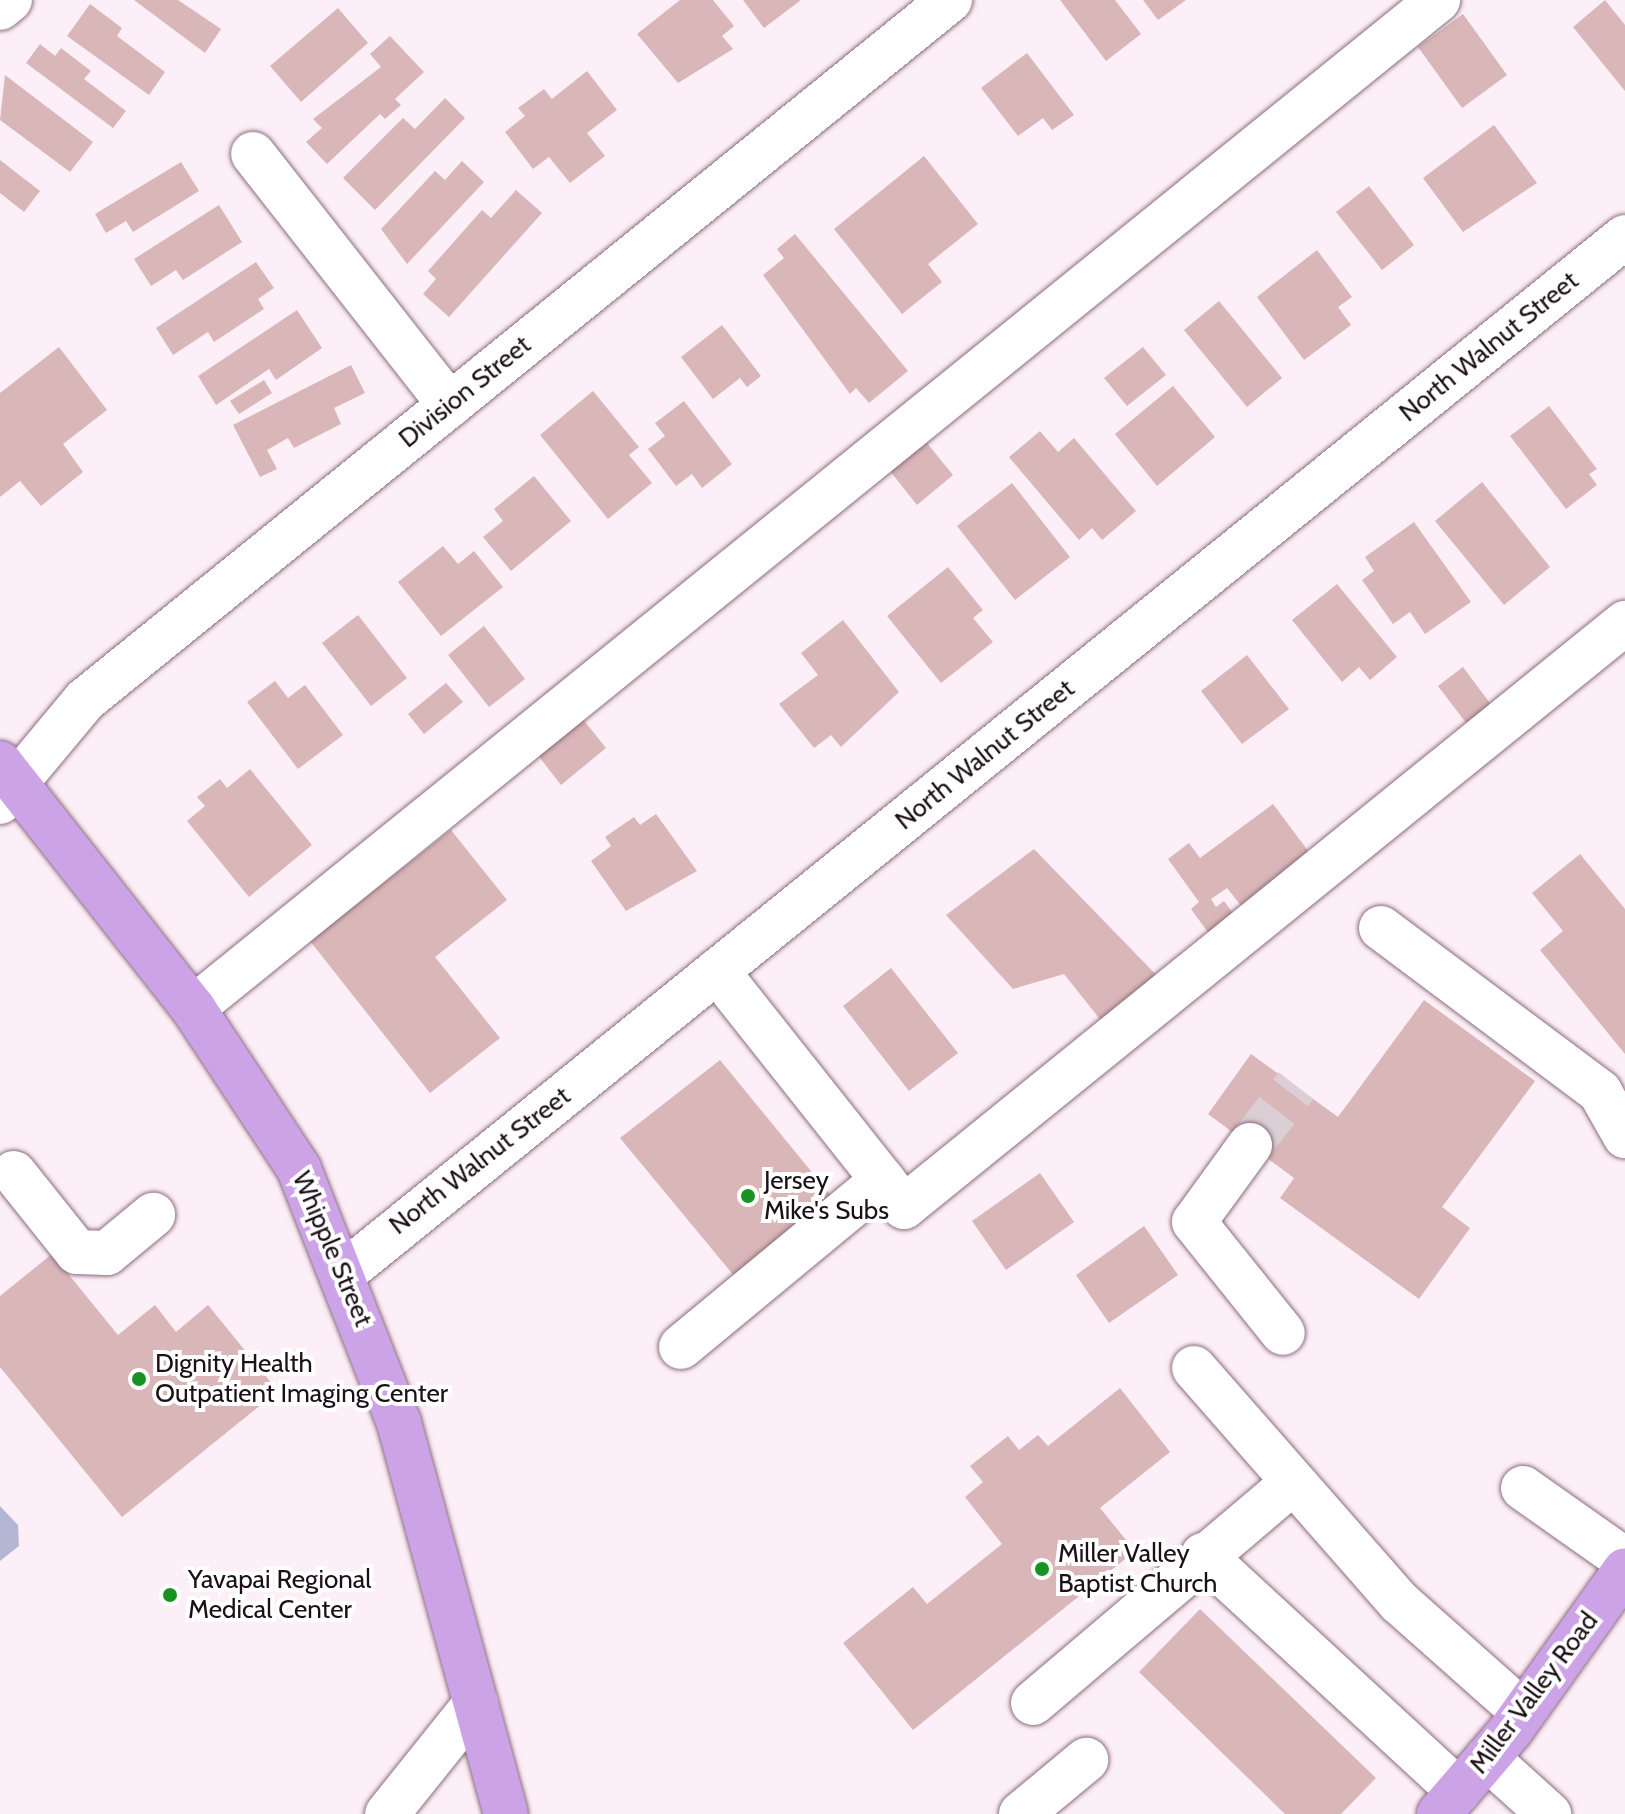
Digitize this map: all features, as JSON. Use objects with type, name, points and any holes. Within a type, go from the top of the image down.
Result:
[{"type":"main road","name":"Whipple Street","points":[[5,781],[193,1008],[299,1169],[345,1272],[399,1423],[506,1814]]},
{"type":"main road","name":"Miller Valley Road","points":[[1449,1802],[1523,1712],[1625,1570]]},
{"type":"street","points":[[0,8],[10,0]]},
{"type":"street","name":"Division Street","points":[[5,781],[85,700],[950,0]]},
{"type":"street","points":[[193,1008],[1438,0]]},
{"type":"street","points":[[253,154],[450,405]]},
{"type":"street","name":"North Walnut Street","points":[[345,1272],[1625,237]]},
{"type":"street","points":[[717,971],[904,1207],[1625,623]]},
{"type":"street","points":[[1381,928],[1600,1092],[1625,1136]]},
{"type":"street","points":[[1250,1145],[1194,1222],[1283,1333]]},
{"type":"street","points":[[14,1173],[77,1252],[107,1253],[153,1215]]},
{"type":"street","points":[[681,1347],[883,1180]]},
{"type":"street","points":[[1194,1368],[1399,1602],[1523,1712]]},
{"type":"street","points":[[1033,1703],[1203,1555],[1292,1483]]},
{"type":"street","points":[[1523,1488],[1625,1560]]},
{"type":"street","points":[[1203,1555],[1449,1802]]},
{"type":"street","points":[[387,1814],[476,1703]]},
{"type":"street","points":[[1487,1758],[1549,1814]]},
{"type":"street","points":[[1021,1814],[1086,1760]]},
{"type":"water","points":[[0,1506],[18,1525],[19,1546],[0,1561]]},
{"type":"building","points":[[134,0],[178,0],[221,29],[205,53]]},
{"type":"building","points":[[680,0],[713,0],[734,26],[722,36],[733,49],[678,83],[637,34]]},
{"type":"building","points":[[743,0],[801,0],[764,28]]},
{"type":"building","points":[[1060,0],[1115,0],[1141,34],[1106,61]]},
{"type":"building","points":[[1143,0],[1186,0],[1158,20]]},
{"type":"building","points":[[1605,0],[1625,25],[1625,91],[1573,27]]},
{"type":"building","points":[[90,4],[122,28],[117,36],[165,72],[149,95],[67,36]]},
{"type":"building","points":[[338,8],[368,43],[301,102],[270,66]]},
{"type":"building","points":[[1463,14],[1507,75],[1462,108],[1418,47]]},
{"type":"building","points":[[390,36],[424,72],[395,99],[401,105],[385,119],[380,114],[327,164],[306,142],[322,128],[313,119],[381,67],[370,54]]},
{"type":"building","points":[[40,44],[55,56],[61,48],[91,71],[84,79],[126,111],[113,128],[26,63]]},
{"type":"building","points":[[1027,53],[1074,115],[1052,130],[1043,118],[1018,136],[981,88]]},
{"type":"building","points":[[587,71],[617,110],[587,133],[605,156],[570,183],[549,157],[533,169],[505,132],[525,116],[518,108],[544,89],[552,99]]},
{"type":"building","points":[[5,75],[93,142],[70,172],[0,120]]},
{"type":"building","points":[[445,98],[465,118],[375,210],[343,178],[403,118],[415,129]]},
{"type":"building","points":[[1494,125],[1537,183],[1463,232],[1423,178]]},
{"type":"building","points":[[924,156],[978,224],[928,264],[942,282],[902,314],[834,229]]},
{"type":"building","points":[[0,160],[40,191],[24,212],[0,193]]},
{"type":"building","points":[[462,161],[484,182],[407,264],[381,229],[435,171],[445,180]]},
{"type":"building","points":[[181,162],[199,191],[133,232],[126,221],[106,233],[95,214]]},
{"type":"building","points":[[1369,186],[1414,245],[1382,270],[1336,212]]},
{"type":"building","points":[[516,190],[542,213],[449,317],[423,294],[436,279],[428,271],[482,210],[491,218]]},
{"type":"building","points":[[219,205],[242,242],[183,280],[176,270],[151,286],[134,259]]},
{"type":"building","points":[[795,234],[908,371],[869,403],[856,388],[850,394],[763,275],[784,258],[777,249]]},
{"type":"building","points":[[1317,250],[1352,297],[1338,307],[1351,325],[1304,360],[1257,297]]},
{"type":"building","points":[[256,262],[274,288],[258,299],[264,309],[214,342],[208,332],[173,355],[156,328]]},
{"type":"building","points":[[1219,301],[1282,378],[1247,407],[1184,330]]},
{"type":"building","points":[[297,310],[322,348],[276,380],[269,369],[216,405],[198,376]]},
{"type":"building","points":[[722,325],[761,376],[747,387],[740,378],[713,399],[681,357]]},
{"type":"building","points":[[59,347],[107,410],[63,444],[83,472],[41,506],[20,481],[0,497],[0,393]]},
{"type":"building","points":[[1143,347],[1166,375],[1127,406],[1104,378]]},
{"type":"building","points":[[351,365],[365,393],[334,408],[341,424],[294,448],[288,438],[267,450],[277,469],[260,477],[233,425]]},
{"type":"building","points":[[264,380],[272,393],[239,414],[230,401]]},
{"type":"building","points":[[1173,386],[1215,437],[1157,486],[1115,434]]},
{"type":"building","points":[[593,391],[639,447],[629,455],[652,483],[608,519],[540,435]]},
{"type":"building","points":[[684,401],[732,464],[702,488],[692,474],[676,486],[648,449],[665,436],[655,423]]},
{"type":"building","points":[[1549,406],[1597,469],[1589,474],[1597,485],[1566,509],[1510,436]]},
{"type":"building","points":[[1040,431],[1058,452],[1074,438],[1136,511],[1102,540],[1092,528],[1079,540],[1009,457]]},
{"type":"building","points":[[922,437],[953,475],[917,505],[886,466]]},
{"type":"building","points":[[534,476],[571,521],[511,571],[483,537],[503,521],[494,509]]},
{"type":"building","points":[[1482,482],[1550,567],[1504,605],[1435,521]]},
{"type":"building","points":[[1012,483],[1070,557],[1015,600],[957,526]]},
{"type":"building","points":[[1414,522],[1471,602],[1425,634],[1410,612],[1393,624],[1362,580],[1374,571],[1365,557]]},
{"type":"building","points":[[443,546],[458,564],[474,551],[503,587],[441,636],[398,582]]},
{"type":"building","points":[[948,567],[983,610],[973,618],[993,642],[941,683],[887,616]]},
{"type":"building","points":[[1337,584],[1397,657],[1370,680],[1359,667],[1342,682],[1292,620]]},
{"type":"building","points":[[358,615],[407,678],[371,706],[322,643]]},
{"type":"building","points":[[843,620],[899,692],[841,747],[831,735],[814,748],[779,704],[818,675],[801,653]]},
{"type":"building","points":[[484,626],[525,679],[489,707],[448,655]]},
{"type":"building","points":[[1247,655],[1289,709],[1242,744],[1201,691]]},
{"type":"building","points":[[1463,667],[1498,714],[1473,732],[1438,686]]},
{"type":"building","points":[[275,681],[288,698],[305,685],[343,735],[298,769],[247,702]]},
{"type":"building","points":[[446,683],[463,702],[424,734],[408,714]]},
{"type":"building","points":[[582,718],[606,748],[561,785],[537,754]]},
{"type":"building","points":[[250,769],[312,845],[249,897],[187,821],[205,806],[197,797],[220,779],[227,788]]},
{"type":"building","points":[[1273,804],[1312,856],[1243,908],[1227,888],[1211,899],[1216,907],[1224,901],[1235,916],[1210,935],[1191,909],[1199,902],[1168,859],[1189,843],[1200,858]]},
{"type":"building","points":[[656,814],[697,871],[626,911],[591,861],[611,846],[605,837],[634,817],[640,825]]},
{"type":"building","points":[[451,830],[507,900],[435,957],[500,1038],[430,1093],[310,941]]},
{"type":"building","points":[[1034,849],[1168,987],[1115,1038],[1064,974],[1013,989],[946,915]]},
{"type":"building","points":[[1580,854],[1625,909],[1625,1054],[1540,950],[1563,931],[1532,893]]},
{"type":"building","points":[[891,968],[958,1053],[909,1091],[843,1006]]},
{"type":"building","points":[[1424,1000],[1535,1081],[1442,1207],[1470,1228],[1419,1299],[1280,1198],[1294,1178],[1208,1114],[1251,1054],[1338,1117]]},
{"type":"building","points":[[720,1060],[842,1209],[740,1283],[620,1138]]},
{"type":"building","points":[[1040,1173],[1074,1222],[1006,1270],[972,1221]]},
{"type":"building","points":[[1144,1226],[1178,1275],[1109,1323],[1076,1275]]},
{"type":"building","name":"Dignity Health Outpatient Imaging Center","points":[[52,1254],[118,1335],[155,1305],[176,1332],[208,1305],[278,1391],[122,1517],[0,1367],[0,1296]]},
{"type":"building","name":"Miller Valley Baptist Church","points":[[1120,1388],[1170,1452],[1100,1508],[1135,1551],[913,1730],[843,1643],[913,1587],[927,1604],[1002,1544],[965,1497],[983,1482],[970,1466],[1008,1436],[1019,1450],[1038,1435],[1048,1446]]},
{"type":"building","points":[[1200,1609],[1376,1778],[1341,1814],[1285,1814],[1139,1672]]},
{"type":"tunnel","points":[[1250,1145],[1296,1086]]},
{"type":"place","name":"Jersey Mike's Subs","points":[[748,1196]]},
{"type":"place","name":"Dignity Health Outpatient Imaging Center","points":[[139,1379]]},
{"type":"place","name":"Miller Valley Baptist Church","points":[[1042,1569]]},
{"type":"place","name":"Yavapai Regional Medical Center","points":[[170,1595]]}]
